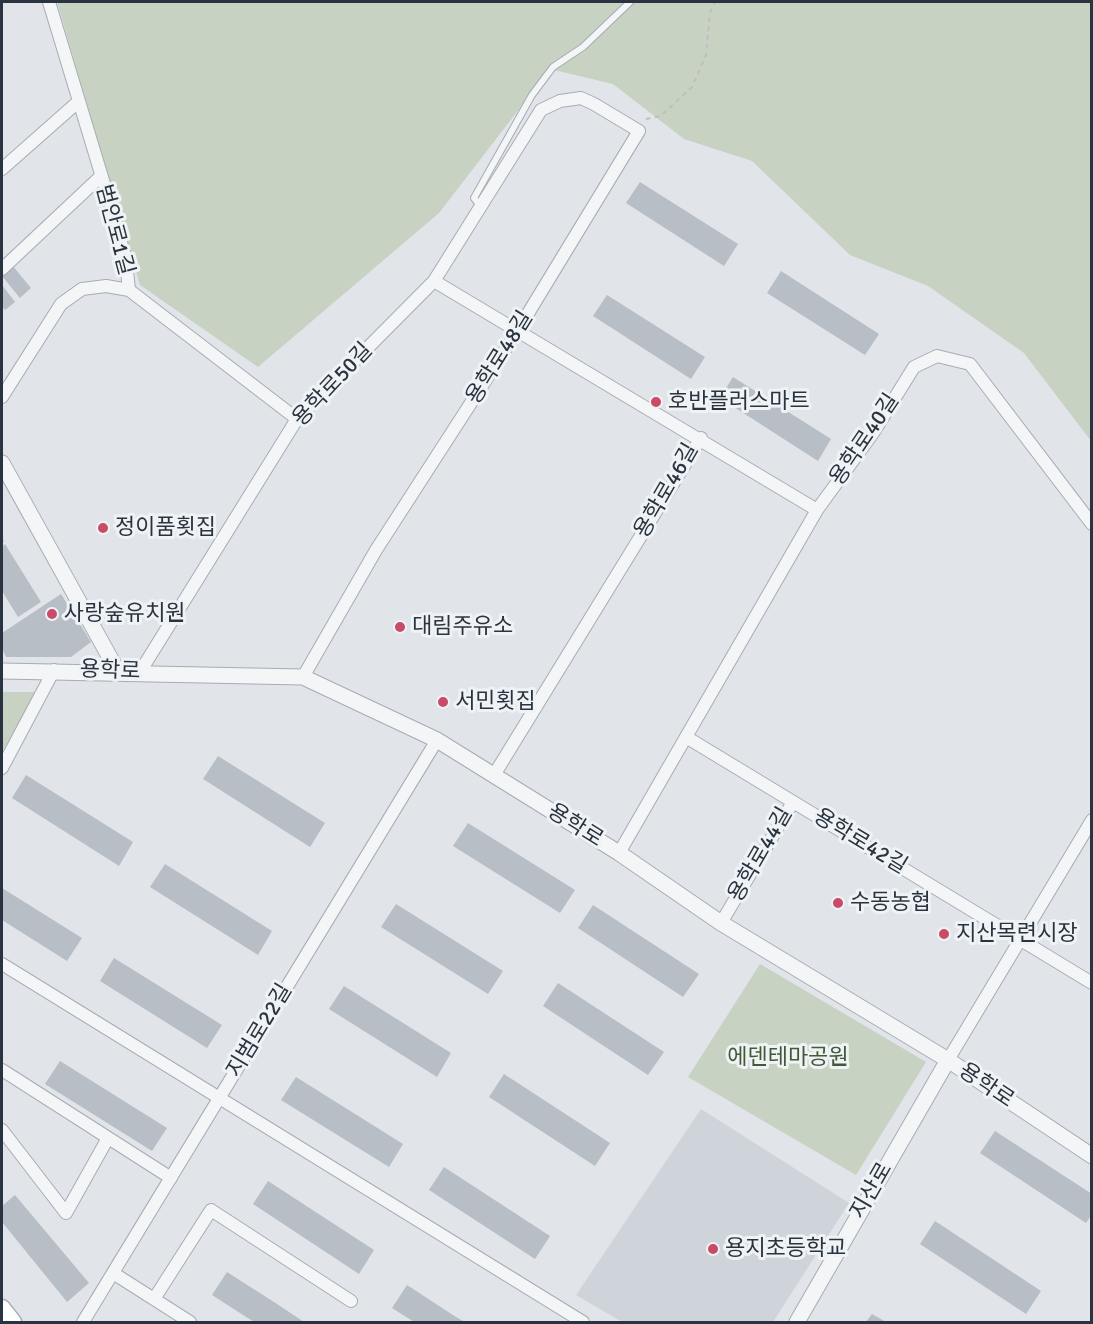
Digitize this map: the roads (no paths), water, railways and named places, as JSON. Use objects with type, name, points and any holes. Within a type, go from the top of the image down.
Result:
[{"type":"main road","points":[[2,1308],[13,1323]]},
{"type":"street","name":"범안로1길","points":[[49,2],[126,261],[129,290],[297,419]]},
{"type":"street","name":"용학로48길","points":[[303,676],[376,550],[518,330],[639,131],[617,116],[581,98],[560,101],[541,110]]},
{"type":"street","points":[[2,169],[79,101]]},
{"type":"street","name":"용학로50길","points":[[140,672],[297,419],[434,281],[541,110]]},
{"type":"street","points":[[2,269],[100,177]]},
{"type":"street","name":"용학로46길","points":[[434,281],[701,438],[494,775]]},
{"type":"street","points":[[2,397],[61,304],[82,290],[106,286],[129,290]]},
{"type":"street","name":"용학로40길","points":[[619,853],[817,510],[873,433],[914,367],[937,356],[970,364],[1092,524]]},
{"type":"street","points":[[701,438],[817,510]]},
{"type":"street","points":[[2,463],[118,672]]},
{"type":"street","points":[[2,768],[54,670]]},
{"type":"street","name":"용학로","points":[[2,671],[54,670],[303,676],[437,740],[619,853],[721,923],[948,1060],[1092,1156]]},
{"type":"street","name":"용학로44길","points":[[686,737],[793,802],[721,923]]},
{"type":"street","name":"지범로22길","points":[[83,1323],[437,740]]},
{"type":"street","name":"용학로42길","points":[[793,802],[1092,983]]},
{"type":"street","points":[[948,1060],[1019,938],[1092,820]]},
{"type":"street","points":[[2,964],[584,1323]]},
{"type":"street","name":"지산로","points":[[797,1323],[948,1060]]},
{"type":"street","points":[[2,1070],[171,1178]]},
{"type":"street","points":[[2,1130],[66,1213],[108,1138]]},
{"type":"street","points":[[154,1299],[211,1210],[351,1300]]},
{"type":"street","points":[[113,1273],[190,1323]]},
{"type":"lane","points":[[481,206],[474,198],[532,95],[553,67],[583,47],[630,2]]},
{"type":"place","name":"호반플러스마트","points":[[656,402]]},
{"type":"place","name":"정이품횟집","points":[[103,528]]},
{"type":"place","name":"사랑숲유치원","points":[[52,614]]},
{"type":"place","name":"대림주유소","points":[[400,627]]},
{"type":"place","name":"서민횟집","points":[[443,702]]},
{"type":"place","name":"수동농협","points":[[838,903]]},
{"type":"place","name":"지산목련시장","points":[[944,934]]},
{"type":"place","name":"용지초등학교","points":[[713,1249]]},
{"type":"park label","name":"에덴테마공원","points":[[788,1058]]}]
